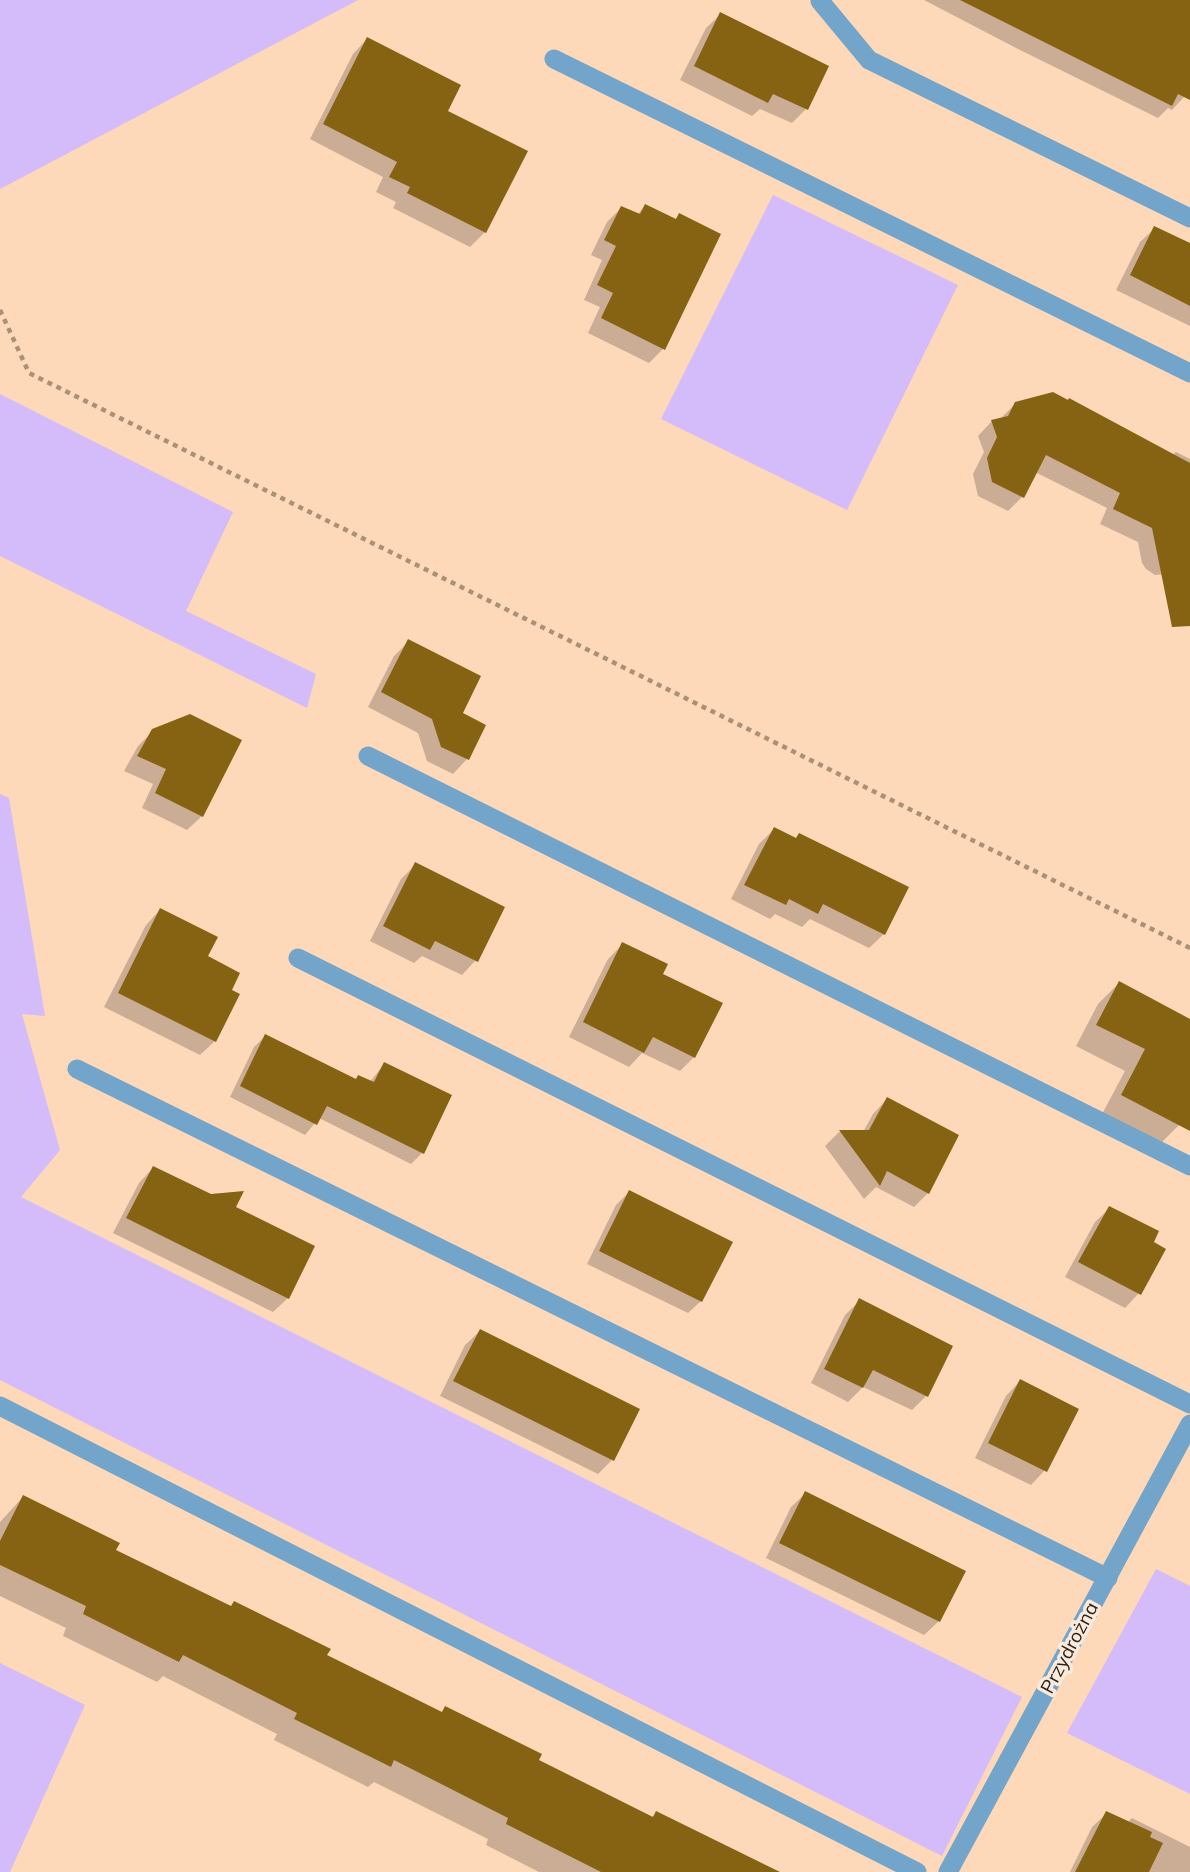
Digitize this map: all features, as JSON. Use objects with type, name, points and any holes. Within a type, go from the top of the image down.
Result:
[{"type":"street","points":[[820,1],[869,60],[1190,218]]},
{"type":"street","points":[[554,59],[1190,373]]},
{"type":"street","points":[[369,756],[1190,1166]]},
{"type":"street","points":[[298,958],[1190,1404]]},
{"type":"street","points":[[76,1069],[1108,1578]]},
{"type":"street","points":[[0,1406],[917,1872]]},
{"type":"street","name":"Przydrożna","points":[[948,1872],[1190,1424]]},
{"type":"path","points":[[0,310],[29,373],[1190,948]]},
{"type":"shaded area","points":[[0,0],[358,0],[0,189]]},
{"type":"shaded area","points":[[773,195],[958,285],[847,510],[661,419]]},
{"type":"shaded area","points":[[0,394],[233,512],[186,611],[316,674],[307,708],[0,556]]},
{"type":"shaded area","points":[[0,794],[9,798],[45,1016],[22,1014],[60,1150],[21,1197],[1022,1697],[942,1856],[0,1380]]},
{"type":"shaded area","points":[[1156,1569],[1190,1586],[1190,1794],[1067,1733]]},
{"type":"shaded area","points":[[0,1663],[85,1705],[10,1872],[0,1872]]},
{"type":"building","points":[[960,0],[1190,0],[1190,100],[1178,94],[1172,106]]},
{"type":"building","points":[[720,12],[829,66],[808,110],[773,94],[768,103],[694,66]]},
{"type":"building","points":[[367,37],[461,85],[448,111],[528,151],[486,233],[407,193],[410,187],[389,177],[397,162],[323,124]]},
{"type":"building","points":[[645,204],[676,219],[679,213],[721,234],[665,350],[601,318],[613,293],[597,285],[616,246],[604,240],[621,206],[640,214]]},
{"type":"building","points":[[1154,226],[1190,243],[1190,306],[1130,275]]},
{"type":"building","points":[[1053,392],[1190,463],[1190,626],[1172,627],[1152,528],[1113,509],[1120,493],[1046,455],[1024,498],[992,482],[987,458],[997,437],[991,420],[1008,416],[1015,402]]},
{"type":"building","points":[[408,639],[481,676],[463,713],[486,725],[469,760],[441,747],[432,719],[381,692]]},
{"type":"building","points":[[190,714],[242,740],[203,817],[155,793],[166,769],[137,756],[152,729]]},
{"type":"building","points":[[774,827],[796,838],[799,833],[909,887],[885,935],[823,904],[818,914],[789,899],[786,905],[744,885]]},
{"type":"building","points":[[415,862],[505,907],[478,962],[435,941],[430,950],[383,926]]},
{"type":"building","points":[[160,908],[218,937],[208,956],[240,973],[232,990],[240,994],[216,1042],[118,993]]},
{"type":"building","points":[[622,942],[668,964],[663,974],[723,1003],[695,1058],[653,1037],[644,1053],[583,1022]]},
{"type":"building","points":[[1119,981],[1190,1019],[1190,1131],[1121,1095],[1145,1049],[1096,1025]]},
{"type":"building","points":[[265,1034],[356,1079],[358,1075],[374,1082],[384,1062],[452,1095],[424,1154],[327,1106],[317,1125],[240,1086]]},
{"type":"building","points":[[887,1097],[959,1135],[929,1194],[887,1171],[880,1186],[839,1130],[869,1130]]},
{"type":"building","points":[[153,1166],[211,1194],[244,1191],[236,1207],[315,1246],[289,1299],[126,1218]]},
{"type":"building","points":[[629,1190],[733,1242],[702,1302],[599,1251]]},
{"type":"building","points":[[1109,1206],[1159,1231],[1154,1242],[1166,1249],[1141,1295],[1078,1262]]},
{"type":"building","points":[[859,1298],[953,1346],[928,1397],[873,1370],[863,1388],[824,1369]]},
{"type":"building","points":[[480,1329],[640,1409],[614,1461],[453,1381]]},
{"type":"building","points":[[1020,1379],[1079,1409],[1047,1472],[988,1443]]},
{"type":"building","points":[[805,1491],[966,1571],[940,1622],[779,1543]]},
{"type":"building","points":[[23,1495],[120,1543],[116,1550],[231,1606],[234,1601],[331,1649],[327,1655],[442,1712],[445,1706],[542,1754],[539,1760],[653,1817],[656,1811],[780,1872],[601,1872],[506,1824],[508,1818],[394,1760],[391,1767],[294,1719],[297,1713],[183,1655],[179,1662],[83,1614],[86,1606],[0,1565],[0,1541]]},
{"type":"building","points":[[1106,1811],[1152,1832],[1150,1837],[1163,1843],[1149,1872],[1075,1872]]}]
